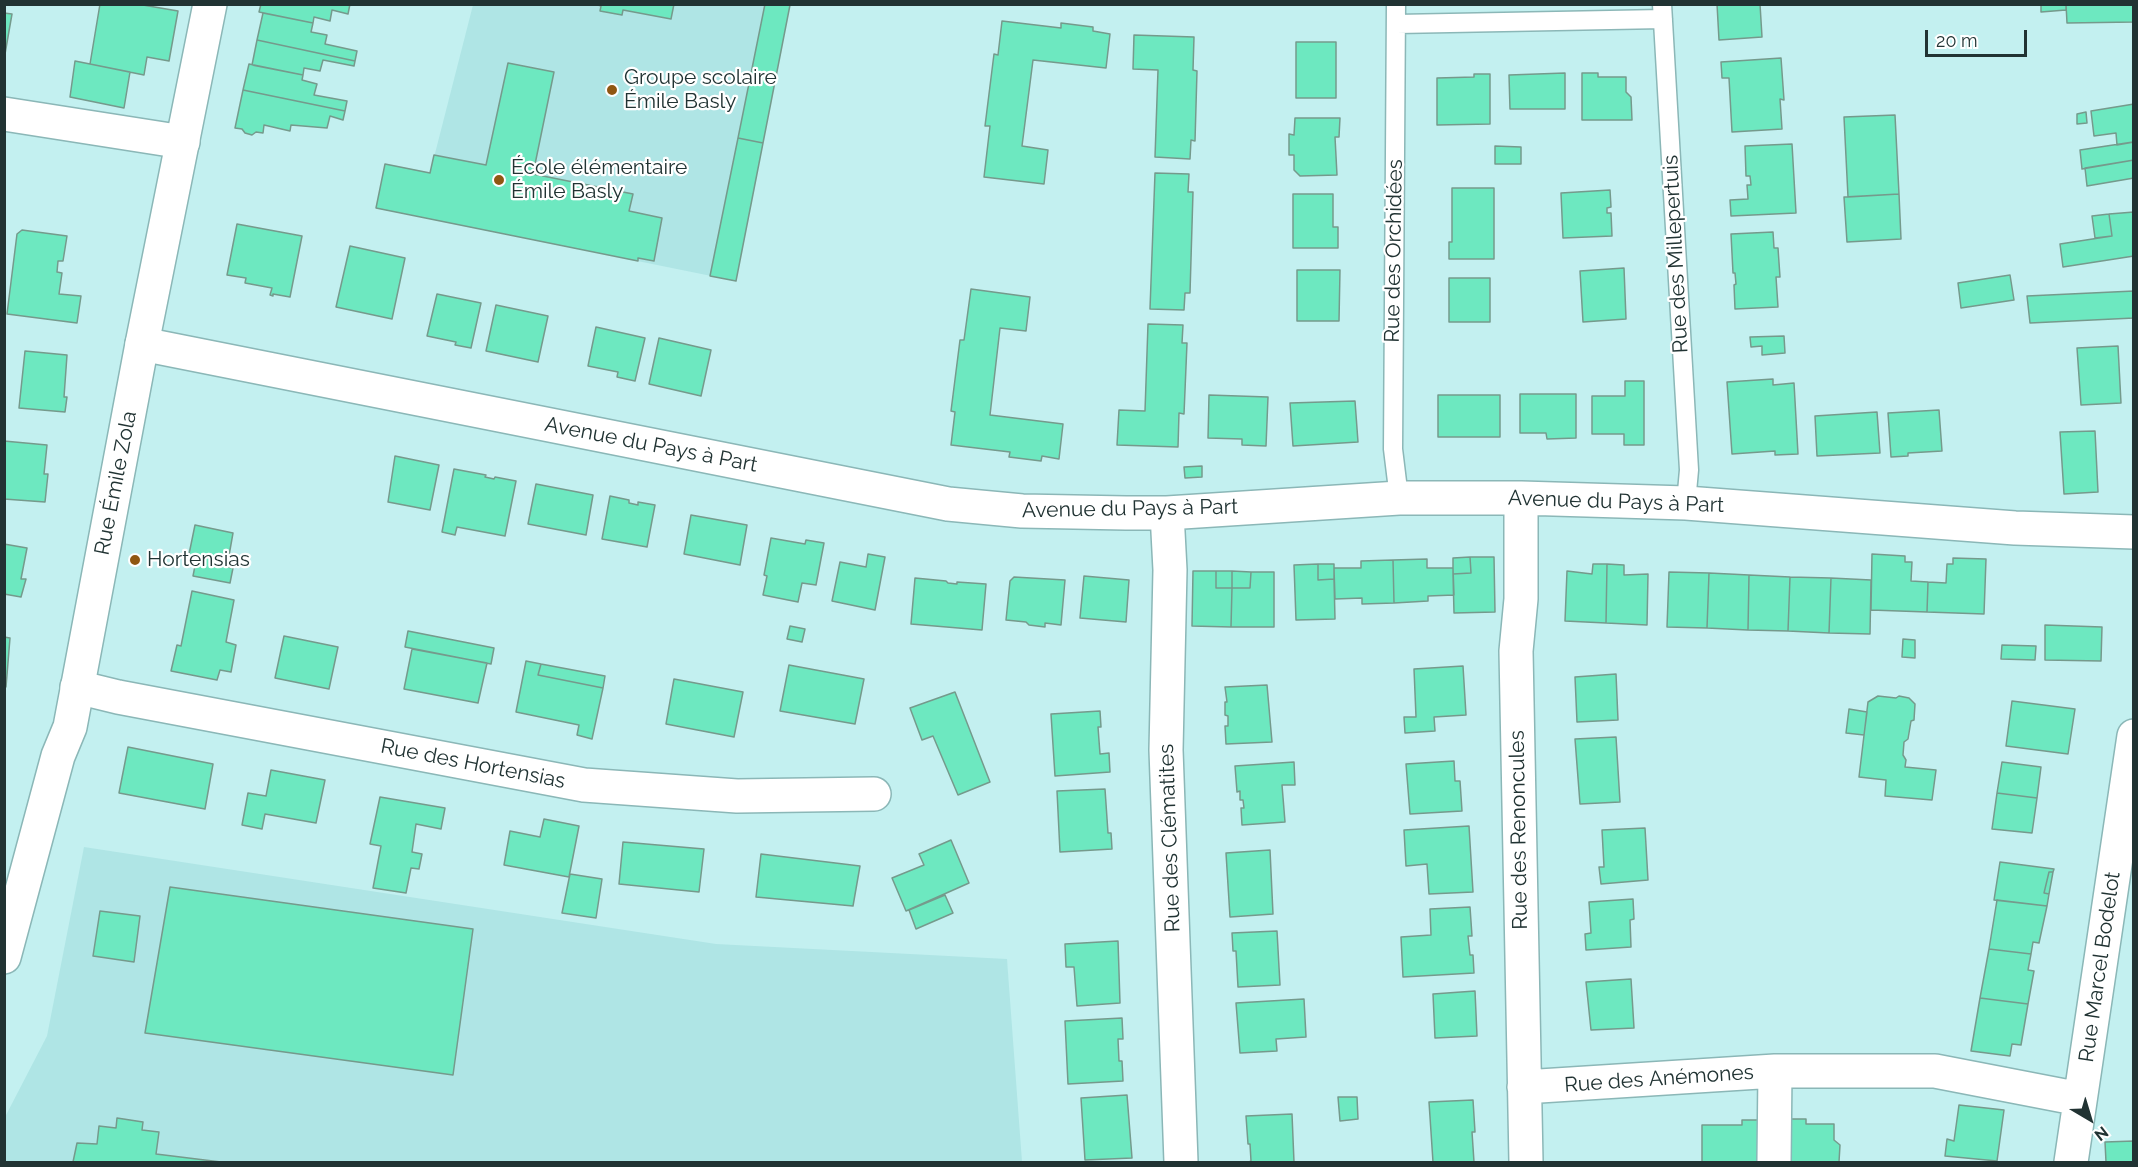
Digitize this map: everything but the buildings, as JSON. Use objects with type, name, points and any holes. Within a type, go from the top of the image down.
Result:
[{"type":"street","name":"Rue Émile Zola","points":[[4,957],[58,756],[70,727],[142,344],[210,4]]},
{"type":"street","points":[[4,114],[183,142]]},
{"type":"street","name":"Avenue du Pays à Part","points":[[142,344],[948,504],[1022,511],[1167,513],[1399,498],[1521,498],[1686,503],[2014,528],[2133,532]]},
{"type":"street","name":"Rue des Renoncules","points":[[1521,498],[1521,599],[1516,651],[1526,1162]]},
{"type":"street","name":"Rue des Clématites","points":[[1167,513],[1170,570],[1166,750],[1181,1162]]},
{"type":"street","name":"Rue des Hortensias","points":[[77,687],[118,697],[584,785],[737,796],[874,794]]},
{"type":"street","name":"Rue Marcel Bodelot","points":[[2071,1162],[2133,736]]},
{"type":"street","points":[[1775,1071],[1935,1071],[2080,1099]]},
{"type":"street","name":"Rue des Anémones","points":[[1524,1087],[1775,1071],[1774,1162]]},
{"type":"lane","name":"Rue des Orchidées","points":[[1396,4],[1393,449],[1399,498]]},
{"type":"lane","points":[[1396,24],[1662,12]]},
{"type":"lane","name":"Rue des Millepertuis","points":[[1662,12],[1689,470],[1686,503]]},
{"type":"shaded area","name":"Groupe scolaire Émile Basly","points":[[473,5],[790,5],[736,281],[376,208],[385,164],[430,173]]},
{"type":"shaded area","points":[[84,847],[716,944],[1007,959],[1022,1162],[5,1162],[4,1119],[47,1036]]},
{"type":"place","name":"Groupe scolaire Émile Basly","points":[[612,90]]},
{"type":"place","name":"École élémentaire Émile Basly","points":[[499,180]]},
{"type":"place","name":"Hortensias","points":[[135,560]]}]
